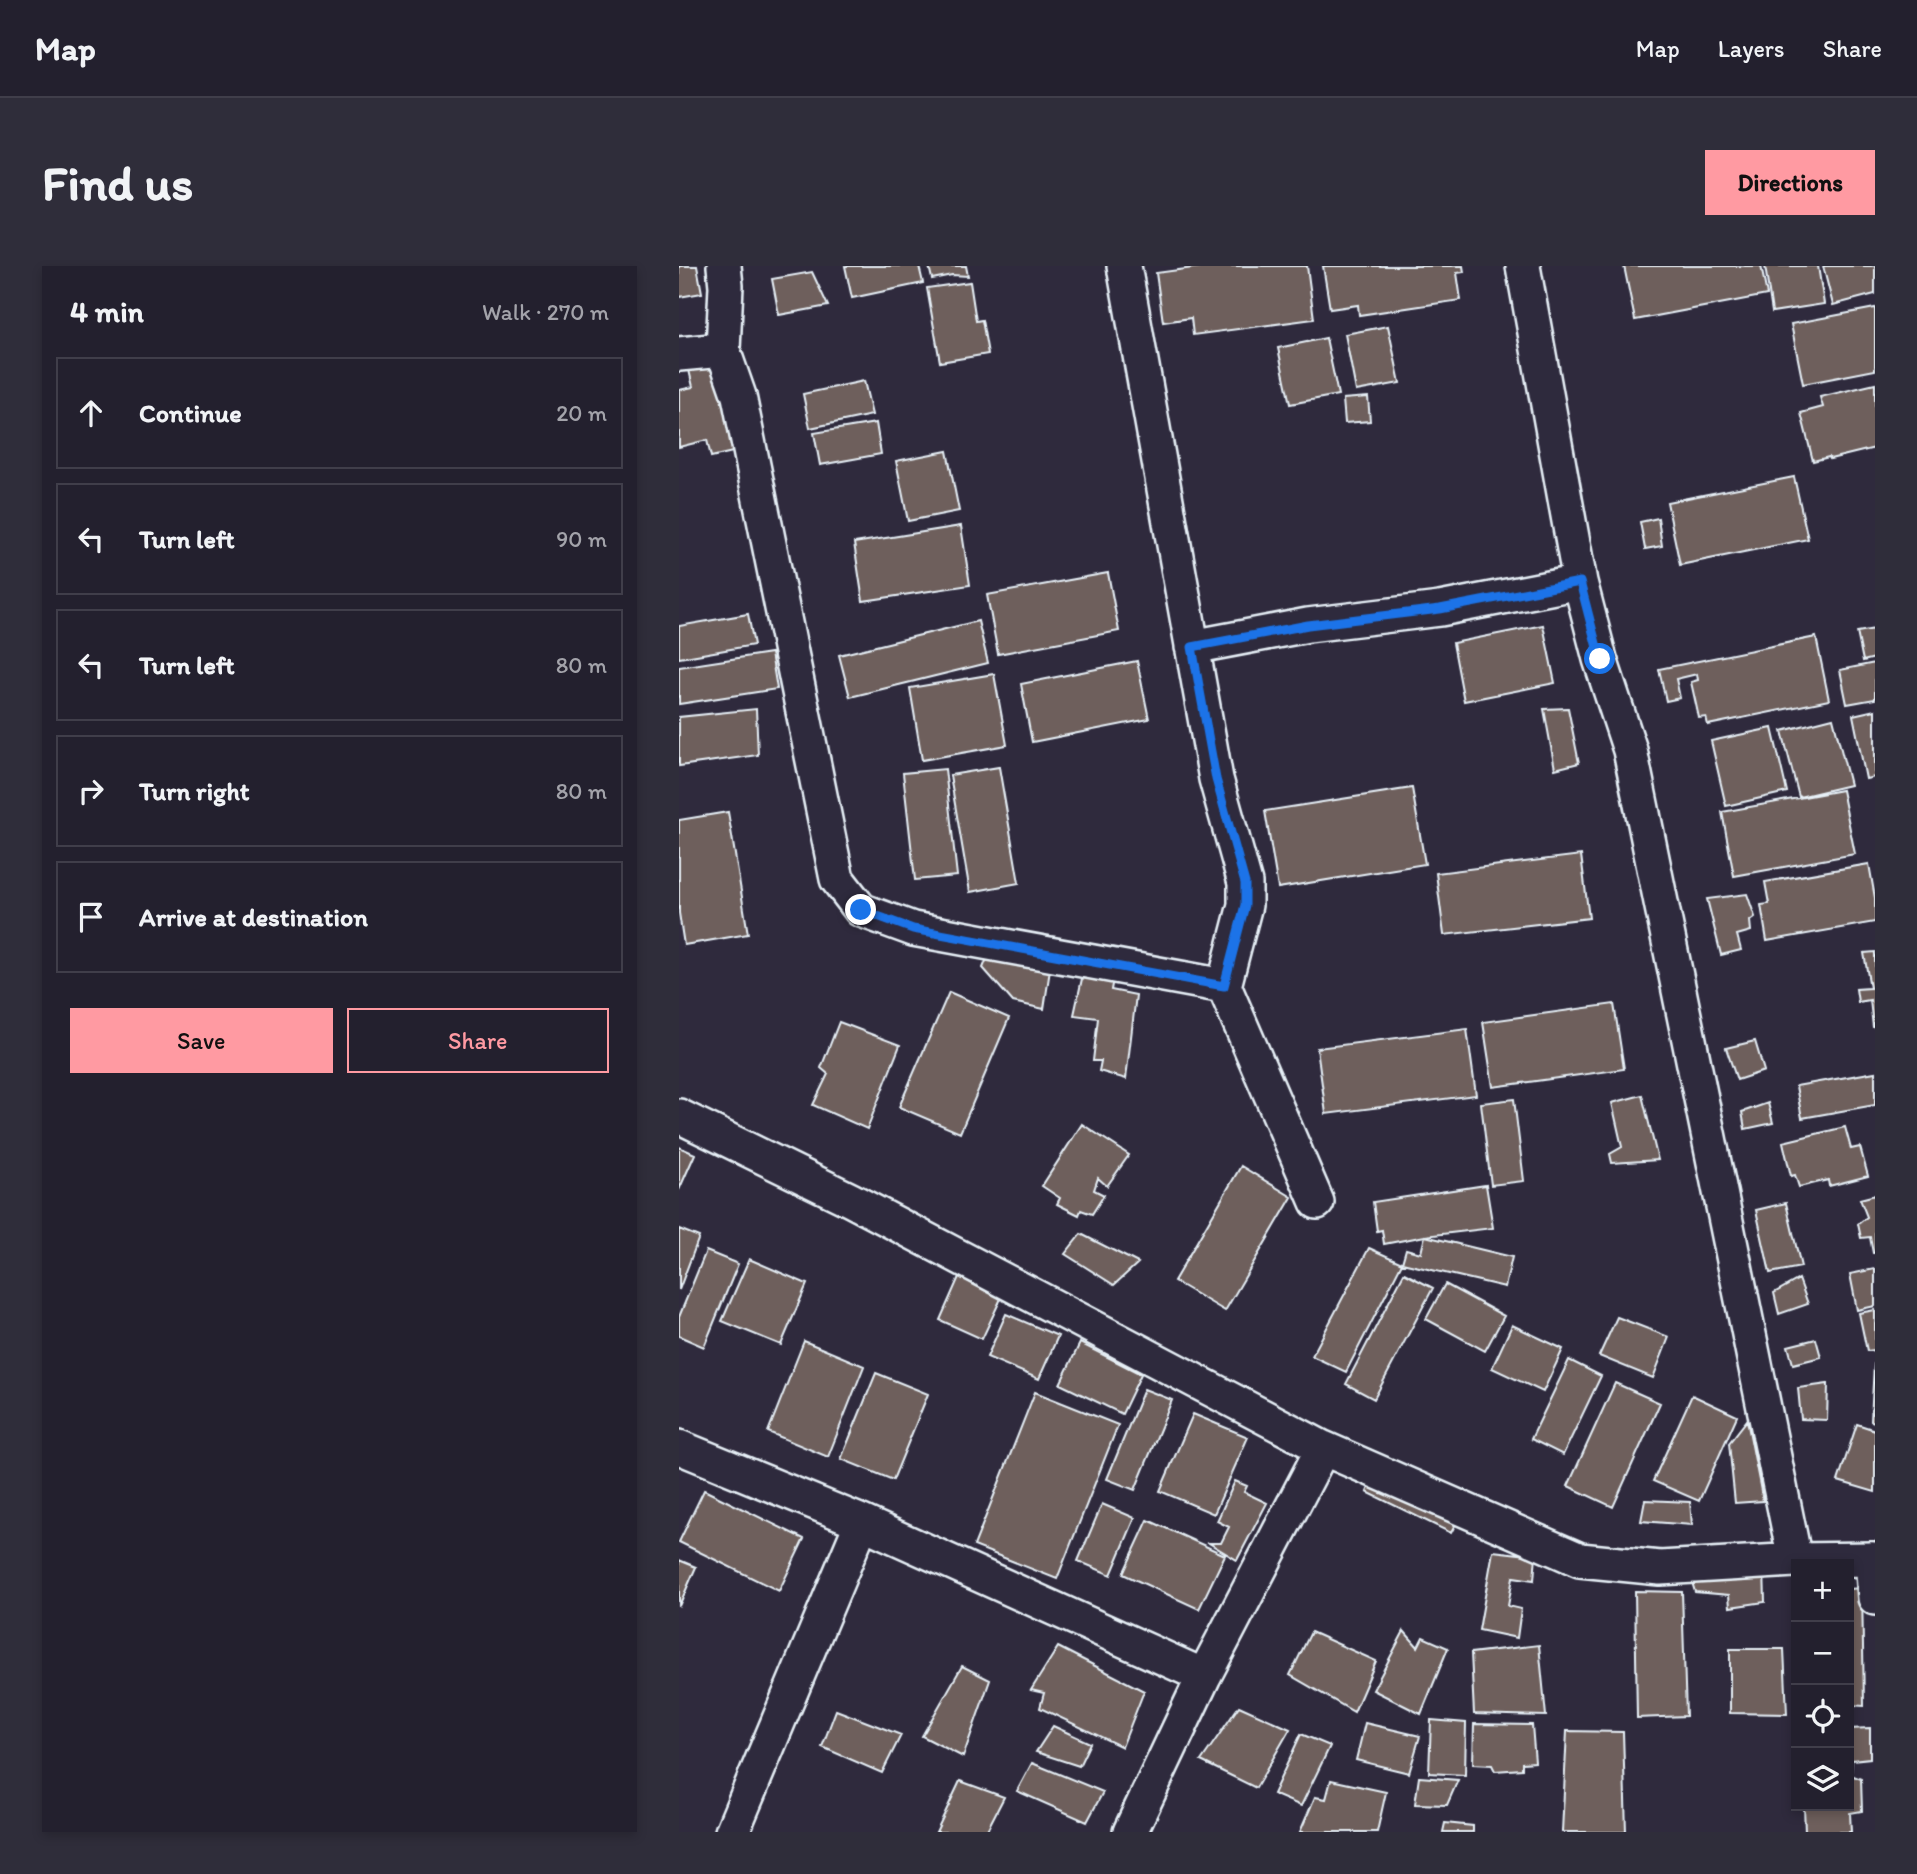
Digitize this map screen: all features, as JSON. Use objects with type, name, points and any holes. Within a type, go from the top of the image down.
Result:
[{"type":"street","points":[[724,266],[726,286],[723,350],[739,396],[837,879],[861,910],[913,929],[1224,986]]},
{"type":"street","points":[[1125,266],[1216,779],[1245,883],[1245,905],[1224,986],[1317,1202]]},
{"type":"street","points":[[1523,266],[1580,582],[1600,659],[1630,750],[1795,1559]]},
{"type":"street","points":[[679,354],[723,350]]},
{"type":"street","points":[[1192,647],[1308,625],[1440,609],[1580,582]]},
{"type":"street","points":[[679,1116],[851,1200],[1323,1448],[1580,1560],[1660,1568],[1791,1559]]},
{"type":"street","points":[[679,1447],[862,1522],[1204,1676]]},
{"type":"street","points":[[1129,1832],[1204,1676],[1323,1448]]},
{"type":"street","points":[[732,1832],[862,1522]]},
{"type":"street","points":[[1854,1559],[1874,1559],[1875,1598]]},
{"type":"building","points":[[679,266],[697,266],[702,293],[679,297]]},
{"type":"building","points":[[845,266],[919,266],[923,283],[852,298]]},
{"type":"building","points":[[929,266],[966,266],[968,276],[952,275],[932,279]]},
{"type":"building","points":[[1208,266],[1307,266],[1314,319],[1193,335],[1191,318],[1163,322],[1156,273]]},
{"type":"building","points":[[1323,266],[1463,266],[1464,272],[1457,273],[1461,300],[1359,315],[1358,305],[1330,309]]},
{"type":"building","points":[[1624,266],[1761,266],[1767,295],[1635,320]]},
{"type":"building","points":[[1765,266],[1818,266],[1824,304],[1772,312]]},
{"type":"building","points":[[1823,266],[1875,266],[1875,294],[1833,305]]},
{"type":"building","points":[[812,272],[828,306],[779,315],[772,279]]},
{"type":"building","points":[[970,282],[976,321],[982,320],[988,354],[940,362],[927,288]]},
{"type":"building","points":[[1875,308],[1875,370],[1803,384],[1791,324]]},
{"type":"building","points":[[1388,326],[1400,383],[1356,391],[1345,334]]},
{"type":"building","points":[[1326,338],[1338,395],[1290,404],[1278,348]]},
{"type":"building","points":[[717,363],[737,451],[711,457],[707,440],[679,447],[679,390],[693,387],[689,370]]},
{"type":"building","points":[[864,381],[872,415],[810,428],[803,394]]},
{"type":"building","points":[[1875,384],[1875,448],[1813,461],[1801,413],[1823,407],[1820,397]]},
{"type":"building","points":[[1368,397],[1370,421],[1345,423],[1343,399]]},
{"type":"building","points":[[876,423],[881,454],[820,465],[814,433]]},
{"type":"building","points":[[947,451],[959,511],[908,521],[896,461]]},
{"type":"building","points":[[1794,477],[1808,539],[1680,565],[1667,502]]},
{"type":"building","points":[[1658,518],[1662,546],[1645,549],[1640,522]]},
{"type":"building","points":[[961,526],[970,585],[863,601],[854,543]]},
{"type":"building","points":[[1108,573],[1119,631],[998,654],[987,595]]},
{"type":"building","points":[[748,614],[754,645],[679,658],[679,626]]},
{"type":"building","points":[[978,621],[988,663],[850,697],[839,655]]},
{"type":"building","points":[[1543,625],[1555,683],[1464,701],[1453,643]]},
{"type":"building","points":[[1875,629],[1875,658],[1863,661],[1857,632]]},
{"type":"building","points":[[1816,637],[1829,700],[1708,725],[1706,717],[1699,718],[1691,682],[1698,680],[1697,674],[1676,679],[1680,698],[1666,701],[1659,669]]},
{"type":"building","points":[[771,653],[777,689],[679,704],[679,667]]},
{"type":"building","points":[[1137,661],[1149,719],[1032,742],[1021,684]]},
{"type":"building","points":[[1875,663],[1875,699],[1847,704],[1840,670]]},
{"type":"building","points":[[994,674],[1007,745],[922,760],[910,688]]},
{"type":"building","points":[[1568,708],[1579,763],[1555,769],[1544,709]]},
{"type":"building","points":[[756,709],[758,755],[679,766],[679,717]]},
{"type":"building","points":[[1875,710],[1875,777],[1866,779],[1853,715]]},
{"type":"building","points":[[1833,718],[1850,785],[1799,797],[1782,731]]},
{"type":"building","points":[[1772,728],[1787,792],[1726,806],[1711,741]]},
{"type":"building","points":[[999,767],[1019,883],[970,892],[950,775]]},
{"type":"building","points":[[945,769],[957,876],[915,880],[903,773]]},
{"type":"building","points":[[1412,788],[1425,864],[1278,888],[1265,811]]},
{"type":"building","points":[[1842,790],[1855,854],[1734,876],[1722,812]]},
{"type":"building","points":[[728,812],[748,934],[684,945],[679,913],[679,820]]},
{"type":"building","points":[[1581,855],[1589,918],[1444,935],[1436,873]]},
{"type":"building","points":[[1869,864],[1875,898],[1875,922],[1767,941],[1761,905],[1769,904],[1765,882]]},
{"type":"building","points":[[1747,894],[1755,917],[1750,921],[1751,931],[1737,935],[1741,950],[1721,955],[1707,899]]},
{"type":"building","points":[[991,949],[1051,963],[1044,1009],[1013,1002],[983,968]]},
{"type":"building","points":[[1875,952],[1873,1027],[1870,1000],[1858,1002],[1856,989],[1870,988],[1864,953]]},
{"type":"building","points":[[1085,965],[1114,973],[1111,990],[1136,995],[1126,1079],[1099,1071],[1101,1061],[1093,1061],[1098,1018],[1074,1015]]},
{"type":"building","points":[[949,992],[1009,1018],[960,1133],[899,1107]]},
{"type":"building","points":[[1614,1004],[1624,1069],[1493,1087],[1483,1022]]},
{"type":"building","points":[[839,1022],[900,1045],[867,1129],[813,1105],[828,1074],[821,1068]]},
{"type":"building","points":[[1467,1029],[1476,1095],[1326,1114],[1317,1048]]},
{"type":"building","points":[[1755,1041],[1764,1071],[1737,1080],[1726,1048]]},
{"type":"building","points":[[1875,1072],[1875,1105],[1802,1118],[1796,1086]]},
{"type":"building","points":[[1642,1095],[1658,1160],[1612,1163],[1610,1154],[1622,1147],[1612,1103]]},
{"type":"building","points":[[1514,1099],[1524,1181],[1491,1185],[1481,1103]]},
{"type":"building","points":[[1768,1103],[1773,1123],[1745,1129],[1742,1112]]},
{"type":"building","points":[[1082,1124],[1129,1155],[1107,1186],[1098,1178],[1094,1190],[1104,1195],[1092,1214],[1081,1210],[1079,1215],[1057,1204],[1060,1198],[1042,1186]]},
{"type":"building","points":[[1845,1127],[1851,1149],[1860,1147],[1868,1176],[1829,1186],[1828,1180],[1799,1187],[1795,1175],[1791,1176],[1783,1142]]},
{"type":"building","points":[[679,1147],[695,1154],[679,1190]]},
{"type":"building","points":[[1241,1166],[1292,1197],[1225,1311],[1174,1281]]},
{"type":"building","points":[[1486,1185],[1493,1228],[1384,1244],[1382,1230],[1377,1231],[1373,1202]]},
{"type":"building","points":[[1875,1195],[1873,1253],[1870,1237],[1861,1238],[1858,1224],[1867,1217],[1860,1199]]},
{"type":"building","points":[[1786,1203],[1801,1267],[1770,1273],[1756,1210]]},
{"type":"building","points":[[679,1229],[699,1237],[679,1290]]},
{"type":"building","points":[[1081,1234],[1138,1263],[1114,1285],[1065,1254]]},
{"type":"building","points":[[1425,1236],[1512,1257],[1505,1287],[1402,1263],[1406,1249],[1421,1253]]},
{"type":"building","points":[[1369,1248],[1402,1263],[1346,1372],[1312,1356]]},
{"type":"building","points":[[706,1251],[738,1264],[704,1347],[679,1336],[679,1317]]},
{"type":"building","points":[[749,1259],[807,1284],[781,1345],[722,1321]]},
{"type":"building","points":[[1875,1269],[1875,1306],[1857,1310],[1850,1274]]},
{"type":"building","points":[[962,1270],[1005,1290],[982,1339],[940,1320]]},
{"type":"building","points":[[1404,1273],[1433,1288],[1374,1399],[1346,1384]]},
{"type":"building","points":[[1799,1279],[1808,1304],[1779,1314],[1774,1293]]},
{"type":"building","points":[[1445,1284],[1504,1316],[1485,1351],[1426,1319]]},
{"type":"building","points":[[1875,1310],[1875,1350],[1867,1351],[1859,1313]]},
{"type":"building","points":[[1006,1314],[1058,1336],[1039,1379],[987,1357]]},
{"type":"building","points":[[1617,1317],[1669,1337],[1653,1378],[1599,1356]]},
{"type":"building","points":[[1512,1325],[1563,1349],[1543,1392],[1492,1368]]},
{"type":"building","points":[[1816,1339],[1821,1357],[1793,1364],[1788,1346]]},
{"type":"building","points":[[804,1341],[864,1366],[828,1457],[768,1432]]},
{"type":"building","points":[[1080,1343],[1141,1374],[1122,1414],[1060,1384]]},
{"type":"building","points":[[1569,1360],[1601,1376],[1563,1455],[1531,1439]]},
{"type":"building","points":[[1875,1364],[1875,1422],[1871,1421]]},
{"type":"building","points":[[876,1373],[928,1394],[893,1480],[841,1459]]},
{"type":"building","points":[[1615,1383],[1660,1403],[1613,1507],[1568,1486]]},
{"type":"building","points":[[1828,1384],[1827,1420],[1801,1419],[1798,1388]]},
{"type":"building","points":[[1144,1389],[1172,1400],[1135,1490],[1107,1479]]},
{"type":"building","points":[[1035,1392],[1118,1425],[1057,1579],[974,1546]]},
{"type":"building","points":[[1692,1395],[1737,1416],[1699,1501],[1653,1481]]},
{"type":"building","points":[[1193,1414],[1248,1437],[1214,1514],[1160,1491]]},
{"type":"building","points":[[1747,1420],[1763,1501],[1735,1503],[1729,1443]]},
{"type":"building","points":[[1857,1424],[1875,1430],[1875,1492],[1838,1481]]},
{"type":"building","points":[[1373,1478],[1460,1516],[1451,1533],[1367,1492]]},
{"type":"building","points":[[1235,1481],[1247,1486],[1244,1492],[1267,1503],[1237,1560],[1209,1543],[1221,1543],[1229,1527],[1217,1521]]},
{"type":"building","points":[[704,1490],[804,1539],[779,1591],[679,1542]]},
{"type":"building","points":[[1645,1500],[1690,1502],[1692,1525],[1641,1521]]},
{"type":"building","points":[[1102,1504],[1135,1518],[1111,1575],[1078,1561]]},
{"type":"building","points":[[1148,1520],[1225,1555],[1199,1609],[1123,1574]]},
{"type":"building","points":[[1493,1551],[1536,1556],[1534,1580],[1513,1577],[1508,1606],[1521,1609],[1517,1638],[1479,1630]]},
{"type":"building","points":[[679,1560],[696,1567],[679,1606]]},
{"type":"building","points":[[1764,1567],[1765,1602],[1730,1607],[1729,1595],[1695,1592],[1689,1572]]},
{"type":"building","points":[[1862,1588],[1864,1706],[1854,1705],[1854,1589]]},
{"type":"building","points":[[1635,1591],[1682,1592],[1686,1716],[1637,1718]]},
{"type":"building","points":[[1404,1631],[1418,1647],[1423,1637],[1448,1648],[1421,1714],[1373,1690]]},
{"type":"building","points":[[1311,1632],[1376,1661],[1354,1712],[1290,1675]]},
{"type":"building","points":[[1539,1645],[1546,1716],[1474,1714],[1471,1653]]},
{"type":"building","points":[[1058,1647],[1144,1691],[1122,1747],[1040,1708],[1044,1693],[1031,1690]]},
{"type":"building","points":[[1730,1649],[1784,1649],[1787,1714],[1730,1713]]},
{"type":"building","points":[[962,1666],[990,1680],[963,1757],[922,1736]]},
{"type":"building","points":[[1239,1706],[1290,1729],[1256,1788],[1201,1761]]},
{"type":"building","points":[[836,1710],[901,1735],[882,1773],[822,1747]]},
{"type":"building","points":[[1431,1720],[1466,1723],[1465,1775],[1429,1773]]},
{"type":"building","points":[[1365,1723],[1420,1736],[1409,1773],[1356,1760]]},
{"type":"building","points":[[1474,1724],[1532,1725],[1535,1762],[1522,1763],[1522,1769],[1495,1771],[1492,1765],[1473,1764]]},
{"type":"building","points":[[1053,1726],[1090,1743],[1079,1766],[1036,1752]]},
{"type":"building","points":[[1870,1728],[1870,1758],[1854,1760],[1854,1729]]},
{"type":"building","points":[[1567,1731],[1623,1732],[1626,1832],[1562,1832]]},
{"type":"building","points":[[1301,1734],[1330,1746],[1301,1806],[1273,1794]]},
{"type":"building","points":[[1032,1763],[1103,1792],[1087,1822],[1017,1791]]},
{"type":"building","points":[[1854,1776],[1861,1779],[1862,1811],[1850,1813],[1851,1832],[1805,1832],[1804,1811],[1854,1811]]},
{"type":"building","points":[[1419,1777],[1458,1780],[1447,1805],[1415,1804]]},
{"type":"building","points":[[1331,1780],[1386,1792],[1377,1832],[1300,1832],[1315,1797],[1326,1799]]},
{"type":"building","points":[[960,1781],[1004,1797],[986,1832],[936,1832]]},
{"type":"building","points":[[1445,1823],[1473,1826],[1473,1832],[1443,1832]]},
{"type":"route","points":[[861,910],[913,929],[1224,986],[1245,905],[1245,883],[1216,779],[1192,647],[1308,625],[1440,609],[1580,582],[1600,659]]}]
